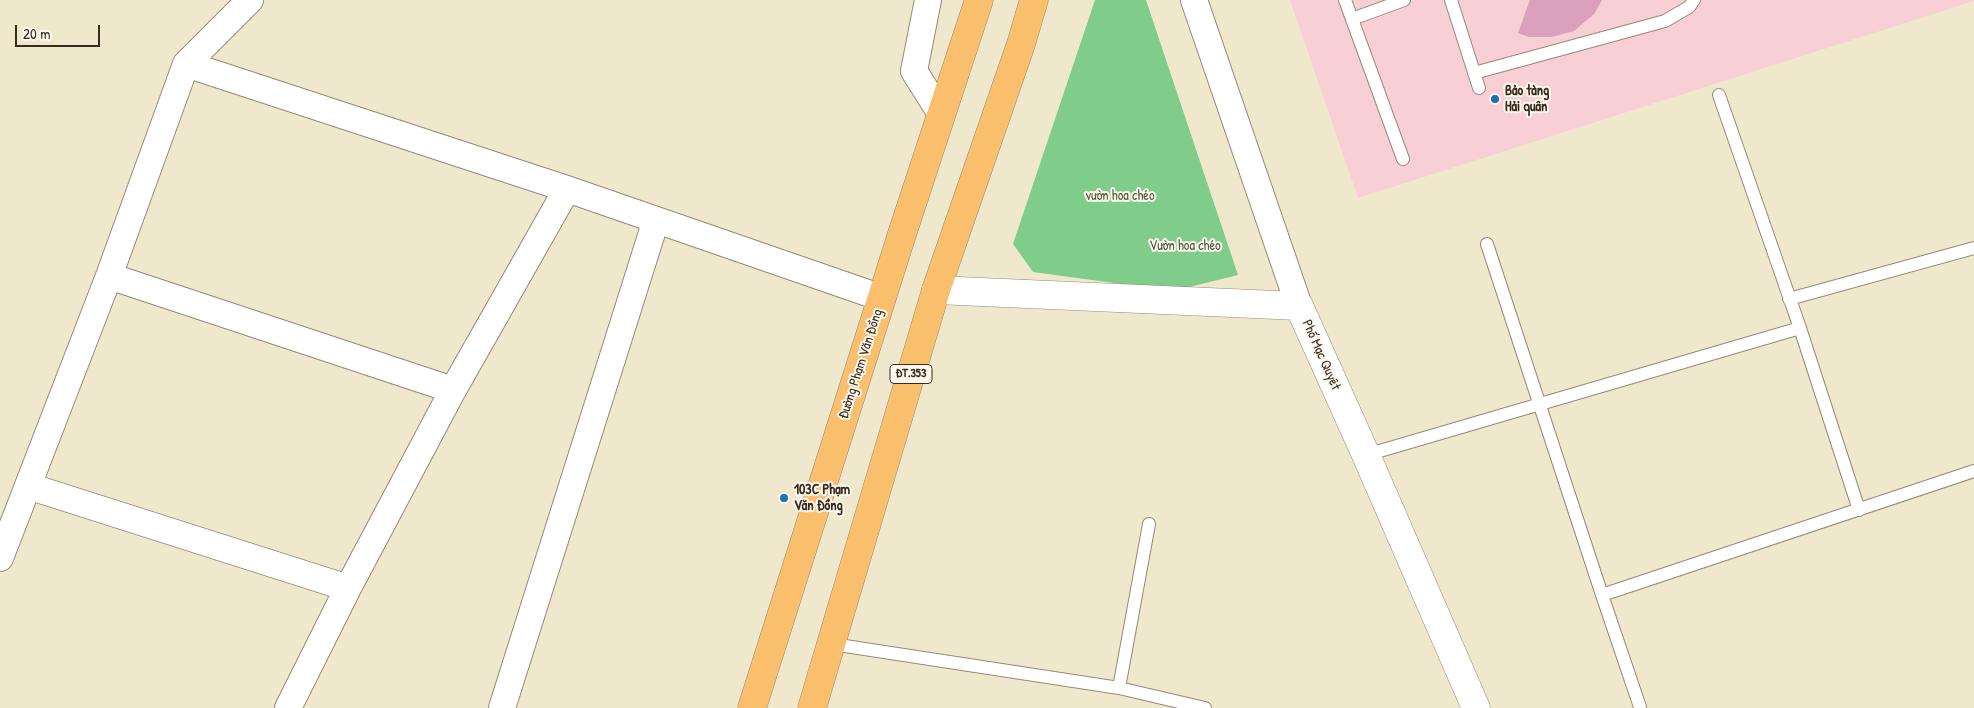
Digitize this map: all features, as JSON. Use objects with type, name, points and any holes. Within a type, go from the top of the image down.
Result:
[{"type":"main road","name":"ĐT.353","points":[[812,708],[936,290],[1021,44],[1034,0]]},
{"type":"main road","name":"Đường Phạm Văn Đồng","points":[[752,708],[975,11]]},
{"type":"street","points":[[0,558],[109,276],[186,64],[250,0]]},
{"type":"street","points":[[928,0],[914,71],[941,114]]},
{"type":"street","points":[[1199,2],[1299,306]]},
{"type":"street","points":[[186,64],[567,189],[882,298]]},
{"type":"street","points":[[288,708],[348,588],[453,390],[567,189]]},
{"type":"street","points":[[502,708],[656,220]]},
{"type":"street","points":[[109,276],[453,390]]},
{"type":"street","name":"Phố Mạc Quyêt","points":[[936,290],[1299,306],[1366,454],[1476,708]]},
{"type":"street","points":[[28,486],[348,588]]},
{"type":"lane","points":[[1345,0],[1403,159]]},
{"type":"lane","points":[[1352,19],[1404,0]]},
{"type":"lane","points":[[1451,0],[1479,88]]},
{"type":"lane","points":[[1474,72],[1666,21],[1689,7],[1694,0]]},
{"type":"lane","points":[[1719,95],[1800,328],[1860,510]]},
{"type":"lane","points":[[1487,244],[1640,707]]},
{"type":"lane","points":[[1789,299],[1974,248]]},
{"type":"lane","points":[[1366,454],[1800,328]]},
{"type":"lane","points":[[1602,596],[1974,471]]},
{"type":"lane","points":[[1119,688],[1149,524]]},
{"type":"lane","points":[[832,644],[1119,688],[1205,708]]},
{"type":"shaded area","name":"Bảo tàng Hải quân","points":[[1290,0],[1974,0],[1974,1],[1358,198]]},
{"type":"green space","name":"Vườn hoa chéo","points":[[1095,0],[1146,0],[1238,275],[1173,291],[1033,272],[1013,244]]},
{"type":"building","points":[[1530,0],[1602,0],[1594,14],[1574,31],[1552,37],[1529,37],[1518,33]]},
{"type":"place","name":"Bảo tàng Hải quân","points":[[1495,99]]},
{"type":"place","name":"103C Phạm Văn Đồng","points":[[784,498]]},
{"type":"park label","name":"vườn hoa chéo","points":[[1120,196]]}]
